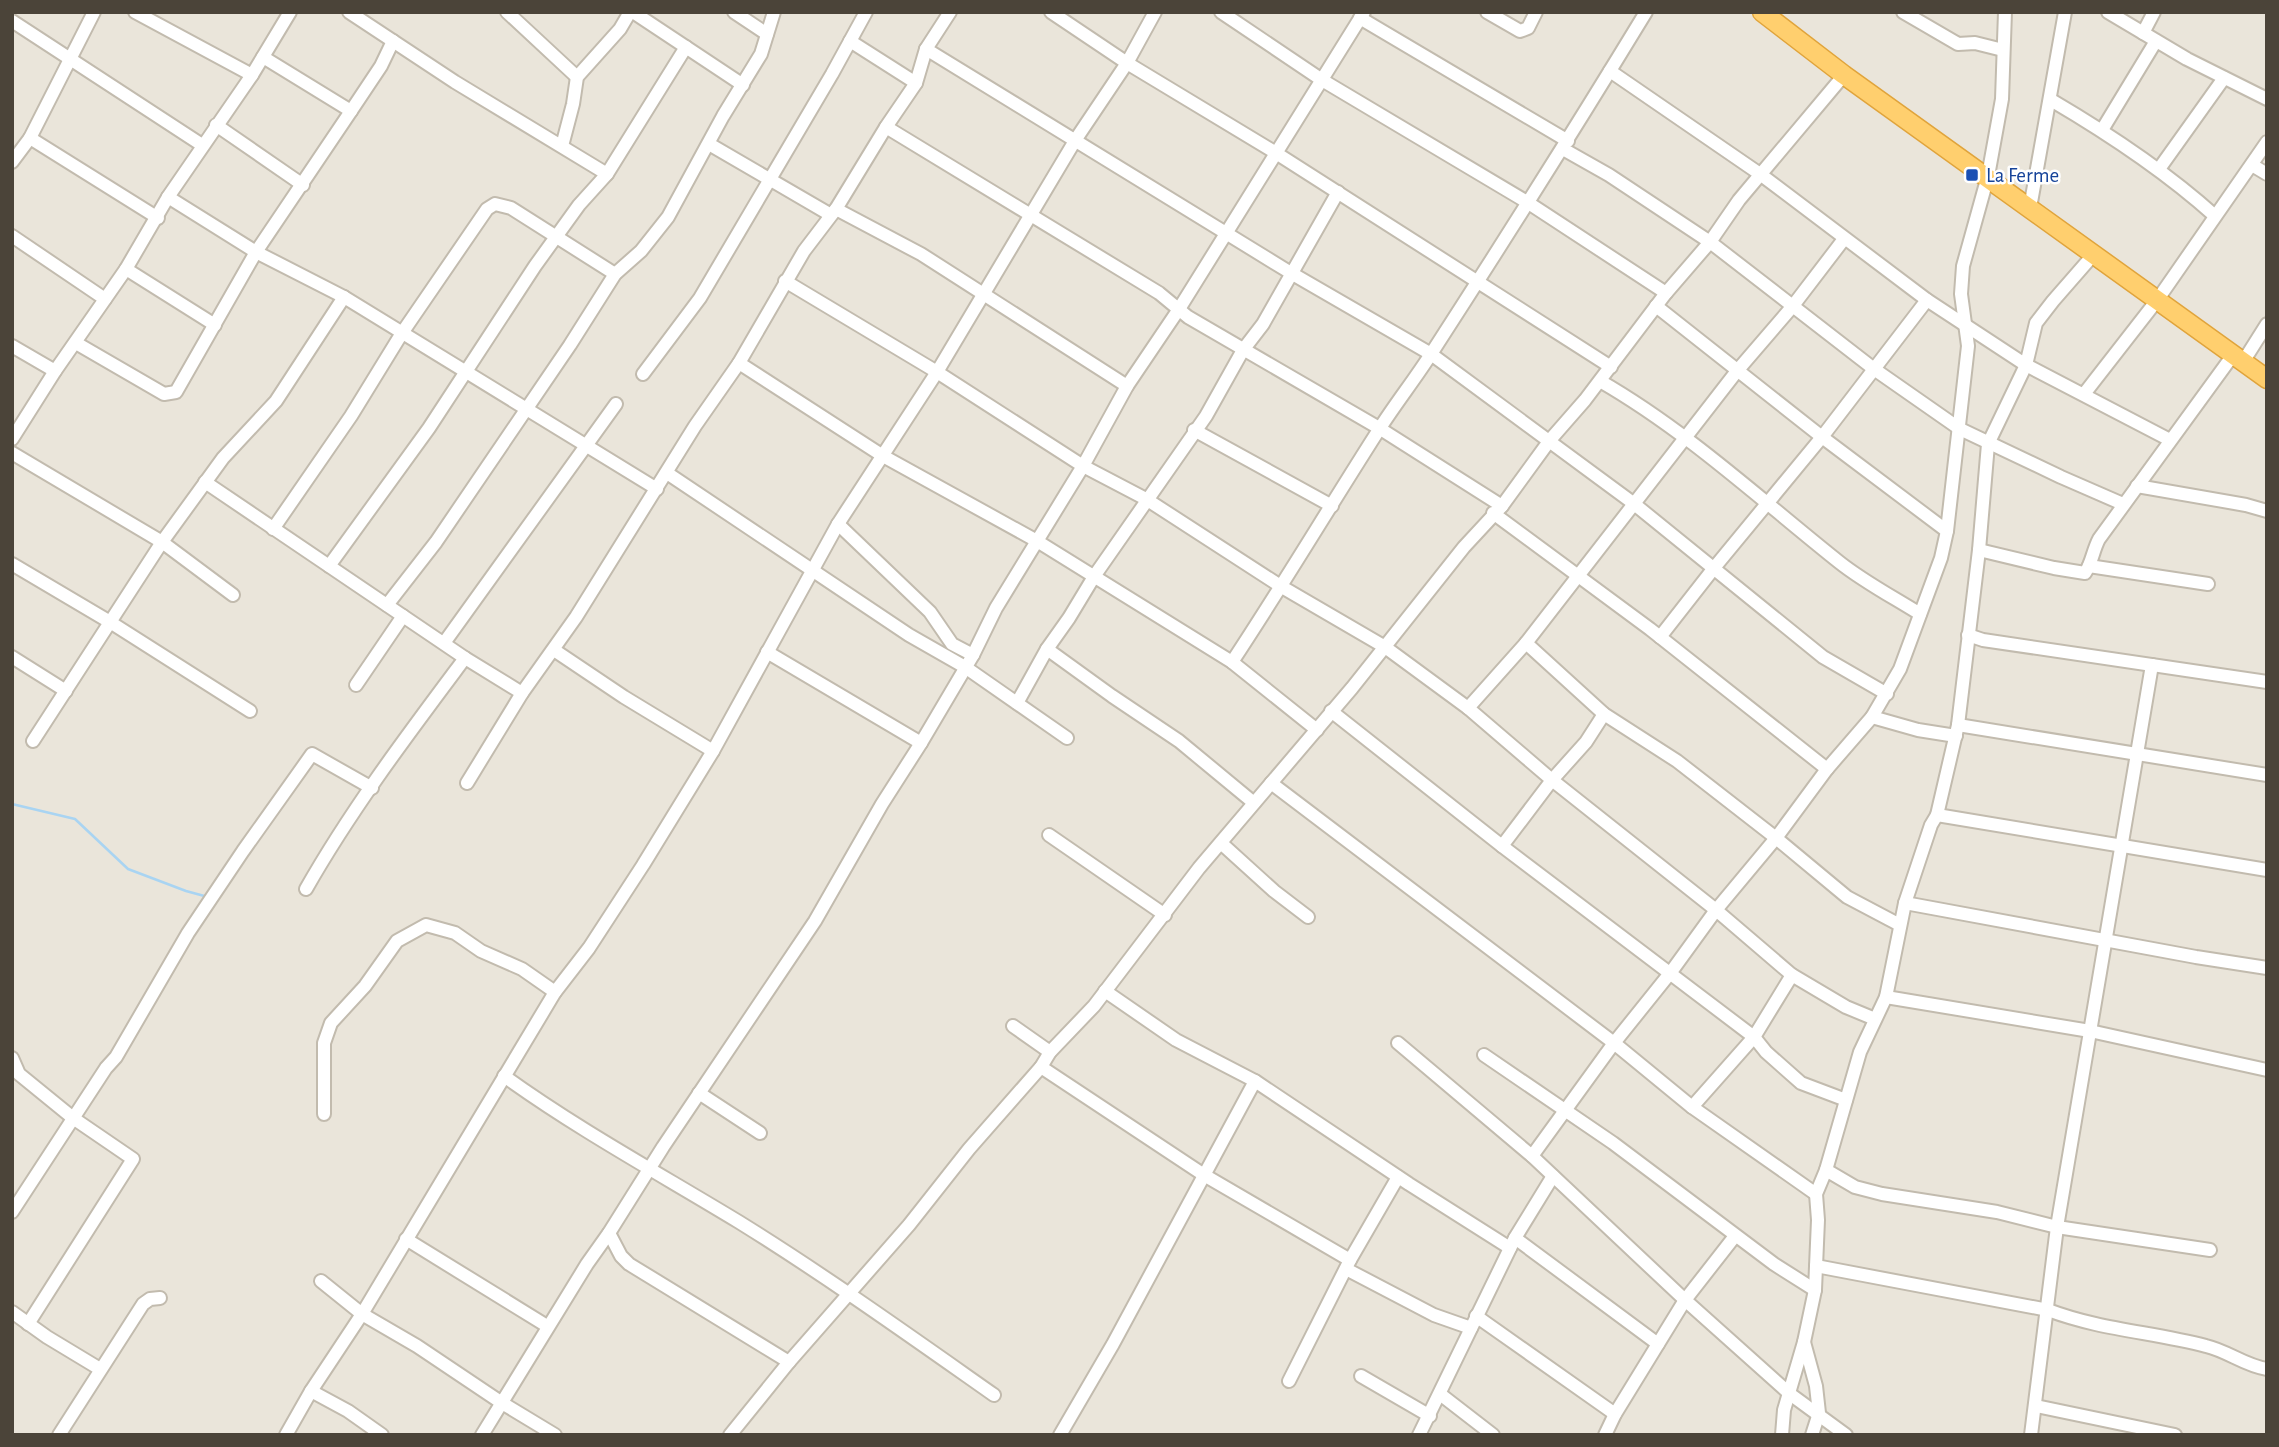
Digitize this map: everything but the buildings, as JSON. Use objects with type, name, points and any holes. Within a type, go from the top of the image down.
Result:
[{"type":"highway","points":[[1762,12],[1844,75],[2267,379]]},
{"type":"street","points":[[12,162],[30,138],[94,12]]},
{"type":"street","points":[[135,12],[253,75]]},
{"type":"street","points":[[12,439],[55,371],[126,269],[202,145],[253,75],[290,12]]},
{"type":"street","points":[[349,12],[455,82],[607,174]]},
{"type":"street","points":[[506,12],[577,76]]},
{"type":"street","points":[[562,146],[577,76],[632,12],[743,85]]},
{"type":"street","points":[[734,12],[767,34]]},
{"type":"street","points":[[387,605],[436,542],[615,274],[641,251],[668,216],[761,54],[774,12]]},
{"type":"street","points":[[643,374],[699,298],[866,12]]},
{"type":"street","points":[[467,783],[522,693],[554,650],[695,426],[738,363],[804,251],[834,212],[916,83],[926,49],[950,12]]},
{"type":"street","points":[[1051,12],[1127,63],[1276,153],[1611,367]]},
{"type":"street","points":[[286,1435],[311,1391],[362,1314],[555,992],[624,897],[713,751],[838,524],[937,372],[1076,139],[1127,63],[1155,12]]},
{"type":"street","points":[[1221,12],[1322,80],[1527,202],[1666,293]]},
{"type":"street","points":[[1488,12],[1520,31],[1528,28],[1536,12]]},
{"type":"street","points":[[1232,662],[1282,587],[1380,428],[1431,355],[1565,145],[1646,12]]},
{"type":"street","points":[[1903,12],[1958,44],[1975,43],[2003,50]]},
{"type":"street","points":[[1532,1156],[1614,1043],[1776,838],[1826,769],[1872,717],[1900,669],[1941,558],[1947,531],[1968,346],[1961,294],[1963,266],[1988,176],[2002,99],[2005,12]]},
{"type":"street","points":[[2030,208],[2065,12]]},
{"type":"street","points":[[2108,12],[2156,41],[2267,99]]},
{"type":"street","points":[[2143,33],[2154,12]]},
{"type":"street","points":[[482,1435],[587,1264],[785,967],[973,655],[996,608],[1083,466],[1127,386],[1179,309],[1362,15],[1710,242],[1874,369],[1960,429],[2123,504]]},
{"type":"street","points":[[12,21],[202,145]]},
{"type":"street","points":[[76,343],[164,394],[179,389],[256,252],[381,66],[393,41]]},
{"type":"street","points":[[850,41],[916,83]]},
{"type":"street","points":[[2102,130],[2156,41]]},
{"type":"street","points":[[329,566],[429,428],[557,236],[579,205],[607,174],[686,47]]},
{"type":"street","points":[[926,49],[1291,273],[1431,355],[1633,503],[1823,657],[1886,694]]},
{"type":"street","points":[[263,57],[351,111]]},
{"type":"street","points":[[1610,71],[1760,174],[1927,300],[2026,365],[2170,440]]},
{"type":"street","points":[[730,1435],[969,1149],[1041,1068],[1050,1052],[1105,991],[1199,868],[1317,730],[1497,510],[1666,293],[1710,242],[1760,174],[1844,75]]},
{"type":"street","points":[[2159,169],[2224,78]]},
{"type":"street","points":[[2051,100],[2102,130],[2159,169],[2215,216]]},
{"type":"street","points":[[216,125],[303,185]]},
{"type":"street","points":[[886,127],[1159,293],[1188,317],[1380,428],[1497,510],[1577,576],[1660,637],[1826,769]]},
{"type":"street","points":[[30,138],[158,218]]},
{"type":"street","points":[[2084,394],[2158,299],[2267,142]]},
{"type":"street","points":[[709,144],[769,180],[921,254],[1127,386]]},
{"type":"street","points":[[2252,164],[2267,174]]},
{"type":"street","points":[[1017,702],[1047,649],[1095,575],[1206,415],[1243,350],[1263,324],[1338,192]]},
{"type":"street","points":[[168,197],[256,252],[344,297],[657,489]]},
{"type":"street","points":[[273,529],[487,209],[495,204],[511,208],[615,274]]},
{"type":"street","points":[[12,236],[105,299]]},
{"type":"street","points":[[1468,708],[1526,643],[1633,503],[1844,239]]},
{"type":"street","points":[[1782,1435],[1784,1410],[1804,1342],[1815,1290],[1818,1220],[1816,1194],[1826,1170],[1860,1052],[1886,997],[1905,902],[1931,825],[1937,815],[1957,731],[1979,550],[1988,444],[2026,365],[2036,323],[2094,254]]},
{"type":"street","points":[[126,269],[215,325]]},
{"type":"street","points":[[785,281],[937,372],[1083,466],[1146,499],[1282,587],[1385,647],[1468,708],[1552,780],[1717,910],[1792,975],[1846,1007],[1875,1019]]},
{"type":"street","points":[[33,741],[162,542],[223,458],[276,401],[344,297]]},
{"type":"street","points":[[1660,637],[1822,438],[1927,300]]},
{"type":"street","points":[[1656,306],[1822,438],[1947,531]]},
{"type":"street","points":[[1979,550],[2083,574],[2089,566],[2092,551],[2170,440],[2267,324]]},
{"type":"street","points":[[12,346],[55,371]]},
{"type":"street","points":[[738,363],[883,456],[1095,575],[1232,662],[1317,730]]},
{"type":"street","points":[[1600,381],[1631,398],[1685,439],[1841,564],[1920,614]]},
{"type":"street","points":[[444,643],[616,404]]},
{"type":"street","points":[[1194,430],[1332,506]]},
{"type":"street","points":[[12,453],[162,542],[233,595]]},
{"type":"street","points":[[667,473],[909,635],[965,667],[1067,738]]},
{"type":"street","points":[[205,482],[465,659],[522,693]]},
{"type":"street","points":[[2137,486],[2267,511]]},
{"type":"street","points":[[838,524],[930,612],[952,643],[973,655]]},
{"type":"street","points":[[12,564],[110,622],[250,711]]},
{"type":"street","points":[[2089,566],[2208,584]]},
{"type":"street","points":[[356,685],[403,616]]},
{"type":"street","points":[[1968,635],[1983,640],[2267,682]]},
{"type":"street","points":[[1526,643],[1604,713],[1677,761],[1847,897],[1900,925]]},
{"type":"street","points":[[1047,649],[1179,741],[1254,803]]},
{"type":"street","points":[[554,650],[624,697],[713,751]]},
{"type":"street","points":[[767,652],[921,743]]},
{"type":"street","points":[[12,657],[66,691]]},
{"type":"street","points":[[306,888],[328,851],[411,731],[465,659]]},
{"type":"street","points":[[2031,1435],[2057,1227],[2152,665]]},
{"type":"street","points":[[1331,711],[1502,846],[1754,1037],[1766,1052],[1801,1083],[1846,1100]]},
{"type":"street","points":[[1502,846],[1552,780],[1586,742],[1604,713]]},
{"type":"street","points":[[1872,717],[1925,731],[1957,731],[2139,753],[2267,775]]},
{"type":"street","points":[[12,1212],[106,1068],[116,1057],[188,933],[312,754],[372,788]]},
{"type":"street","points":[[1271,783],[1614,1043],[1692,1107],[1816,1194]]},
{"type":"street","points":[[1937,815],[2267,870]]},
{"type":"street","points":[[1049,835],[1165,915]]},
{"type":"street","points":[[1221,843],[1274,891],[1308,917]]},
{"type":"street","points":[[1905,902],[2267,968]]},
{"type":"street","points":[[324,1114],[326,1032],[365,986],[397,940],[425,925],[455,933],[481,951],[522,969],[555,992]]},
{"type":"street","points":[[1692,1107],[1754,1037],[1792,975]]},
{"type":"street","points":[[1105,991],[1176,1040],[1255,1081],[1398,1177],[1512,1243],[1658,1344]]},
{"type":"street","points":[[1886,997],[2090,1031],[2267,1070]]},
{"type":"street","points":[[1013,1026],[1050,1052]]},
{"type":"street","points":[[1398,1043],[1532,1156],[1685,1300],[1790,1394],[1819,1413],[1843,1434]]},
{"type":"street","points":[[1484,1055],[1567,1110],[1735,1236],[1815,1290]]},
{"type":"street","points":[[12,1058],[19,1074],[73,1118],[133,1159],[28,1324]]},
{"type":"street","points":[[1041,1068],[1204,1175],[1348,1264],[1434,1315],[1473,1322],[1615,1414]]},
{"type":"street","points":[[504,1076],[560,1116],[850,1293],[994,1395]]},
{"type":"street","points":[[1060,1435],[1113,1344],[1255,1081]]},
{"type":"street","points":[[699,1093],[760,1133]]},
{"type":"street","points":[[1826,1170],[1855,1186],[1882,1194],[1997,1212],[2057,1227],[2210,1250]]},
{"type":"street","points":[[1289,1381],[1348,1264],[1398,1177]]},
{"type":"street","points":[[1419,1435],[1512,1243],[1553,1177]]},
{"type":"street","points":[[609,1233],[621,1256],[629,1264],[789,1363]]},
{"type":"street","points":[[1605,1435],[1615,1414],[1685,1300],[1735,1236]]},
{"type":"street","points":[[406,1238],[547,1326]]},
{"type":"street","points":[[1816,1266],[2048,1310],[2080,1322],[2207,1346],[2257,1367],[2267,1368]]},
{"type":"street","points":[[321,1281],[362,1314],[417,1346],[555,1435]]},
{"type":"street","points":[[59,1435],[143,1304],[150,1299],[160,1298]]},
{"type":"street","points":[[12,1312],[100,1369]]},
{"type":"street","points":[[1804,1342],[1814,1376],[1819,1413],[1812,1435]]},
{"type":"street","points":[[1361,1376],[1430,1416]]},
{"type":"street","points":[[311,1391],[348,1411],[382,1435]]},
{"type":"street","points":[[1440,1394],[1493,1435]]},
{"type":"street","points":[[2036,1406],[2175,1435]]},
{"type":"shaded area","points":[[12,12],[2267,12],[2267,1435],[12,1435]]},
{"type":"waterway","points":[[12,804],[75,819],[128,869],[208,897]]},
{"type":"place","name":"La Ferme","points":[[1972,175]]}]
